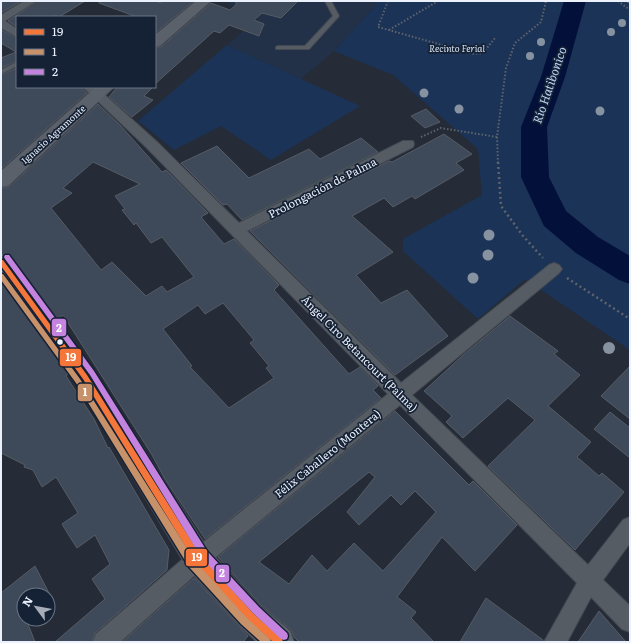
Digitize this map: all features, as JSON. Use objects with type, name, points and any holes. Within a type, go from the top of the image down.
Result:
[{"type":"main road","points":[[156,42],[204,1]]},
{"type":"main road","name":"Ignacio Agramonte","points":[[1,181],[98,89]]},
{"type":"main road","points":[[1,262],[85,377],[198,558],[250,616],[279,642]]},
{"type":"street","points":[[1,19],[31,1]]},
{"type":"street","points":[[1,23],[16,33]]},
{"type":"street","name":"Ángel Ciro Betancourt (Palma)","points":[[98,89],[400,394],[630,621]]},
{"type":"street","name":"Prolongación de Palma","points":[[237,230],[408,144]]},
{"type":"street","name":"Félix Caballero (Montera)","points":[[104,642],[198,558],[554,269]]},
{"type":"street","points":[[555,642],[589,581],[630,527]]},
{"type":"lane","points":[[278,48],[307,48],[336,16],[328,1]]},
{"type":"lane","points":[[1,72],[16,64]]},
{"type":"path","points":[[388,1],[378,27],[474,54],[483,53],[495,38]]},
{"type":"path","points":[[389,30],[438,1]]},
{"type":"path","points":[[546,1],[540,22],[515,43],[506,68],[497,136],[501,206],[523,236],[554,269],[630,319]]},
{"type":"path","points":[[618,1],[630,10]]},
{"type":"path","points":[[624,1],[630,2]]},
{"type":"path","points":[[408,144],[441,128],[497,136]]},
{"type":"shaded area","points":[[232,1],[376,1],[375,6],[334,51],[301,79],[227,45],[258,19],[228,4]]},
{"type":"green space","name":"Recinto Ferial","points":[[376,1],[630,1],[630,350],[525,279],[478,319],[403,251],[403,239],[482,195],[478,149],[393,75],[334,51],[375,6]]},
{"type":"green space","points":[[227,45],[360,106],[271,160],[221,126],[174,150],[138,121]]},
{"type":"building","points":[[1,1],[21,1],[1,13]]},
{"type":"building","points":[[37,1],[85,1],[61,16],[16,16],[16,26],[8,21]]},
{"type":"building","points":[[99,1],[155,1],[161,3],[163,1],[194,1],[156,32],[156,16],[134,16],[99,3]]},
{"type":"building","points":[[236,1],[298,1],[281,18],[262,13],[254,20],[264,24],[259,36],[229,25],[220,33],[214,31],[156,83],[156,48],[161,47],[211,3],[230,10],[236,5]]},
{"type":"building","points":[[1,30],[16,38],[16,52],[1,43]]},
{"type":"building","points":[[16,52],[16,61],[1,68],[1,58]]},
{"type":"building","points":[[16,68],[16,88],[81,88],[87,93],[1,169],[1,75]]},
{"type":"building","points":[[116,88],[152,88],[144,96],[153,100],[132,117],[109,97]]},
{"type":"building","points":[[98,104],[121,126],[162,172],[166,170],[208,213],[201,217],[224,244],[234,239],[279,285],[274,290],[349,374],[360,367],[378,386],[373,390],[381,398],[205,539],[165,479],[152,455],[63,315],[57,319],[9,255],[1,253],[1,188],[9,187]],"holes":[[[93,162],[140,184],[115,196],[125,209],[122,210],[134,225],[136,223],[151,243],[162,237],[194,277],[167,292],[162,286],[146,296],[112,262],[101,270],[51,208],[72,193],[63,188]],[[223,303],[254,340],[250,343],[269,366],[266,368],[274,378],[229,408],[190,367],[192,366],[163,329],[198,305],[205,314]]]},
{"type":"building","points":[[426,109],[440,122],[425,128],[411,116]]},
{"type":"building","points":[[444,134],[472,154],[456,163],[464,170],[415,199],[412,196],[393,207],[384,198],[352,216],[393,252],[356,275],[381,303],[407,290],[448,336],[395,375],[250,231],[389,161],[392,162]]},
{"type":"building","points":[[361,138],[378,152],[242,220],[227,204],[223,205],[181,163],[217,146],[249,178],[309,149],[320,159]]},
{"type":"building","points":[[1,281],[68,374],[66,376],[94,419],[108,448],[109,447],[169,550],[167,570],[95,633],[92,642],[55,642],[105,599],[92,579],[110,564],[95,535],[77,548],[68,534],[62,524],[78,513],[56,477],[42,487],[33,470],[24,467],[25,465],[1,453]]},
{"type":"building","points":[[510,316],[558,351],[554,354],[580,375],[548,406],[591,442],[577,457],[599,476],[602,473],[624,492],[575,550],[488,466],[535,420],[508,398],[463,438],[446,422],[452,416],[424,391],[463,355]]},
{"type":"building","points":[[630,366],[630,419],[601,396]]},
{"type":"building","points":[[395,411],[469,485],[473,481],[517,525],[475,571],[442,537],[397,597],[416,612],[411,618],[434,642],[299,642],[294,637],[291,630],[261,605],[218,557]],"holes":[[[369,472],[375,477],[347,512],[359,525],[391,495],[401,505],[415,491],[436,512],[383,571],[354,543],[327,571],[312,555],[289,584],[259,562]]]},
{"type":"building","points":[[610,412],[630,428],[630,458],[594,429]]},
{"type":"building","points":[[35,566],[46,587],[16,587],[16,627],[29,627],[35,642],[1,642],[1,593]]},
{"type":"building","points":[[194,578],[248,636],[243,642],[122,642]]},
{"type":"building","points":[[486,598],[543,640],[543,642],[460,642]]},
{"type":"building","points":[[599,611],[626,642],[578,642]]},
{"type":"waterway","name":"Río Hatibonico","points":[[575,1],[553,77],[534,127],[535,177],[555,218],[587,245],[630,271]]},
{"type":"transit line","name":"2","points":[[7,257],[92,373],[204,554],[256,610],[284,636]]},
{"type":"transit line","name":"19","points":[[1,262],[85,377],[198,559],[250,616],[279,642]]},
{"type":"transit line","name":"1","points":[[1,276],[78,381],[192,564],[244,621],[267,642]]}]
